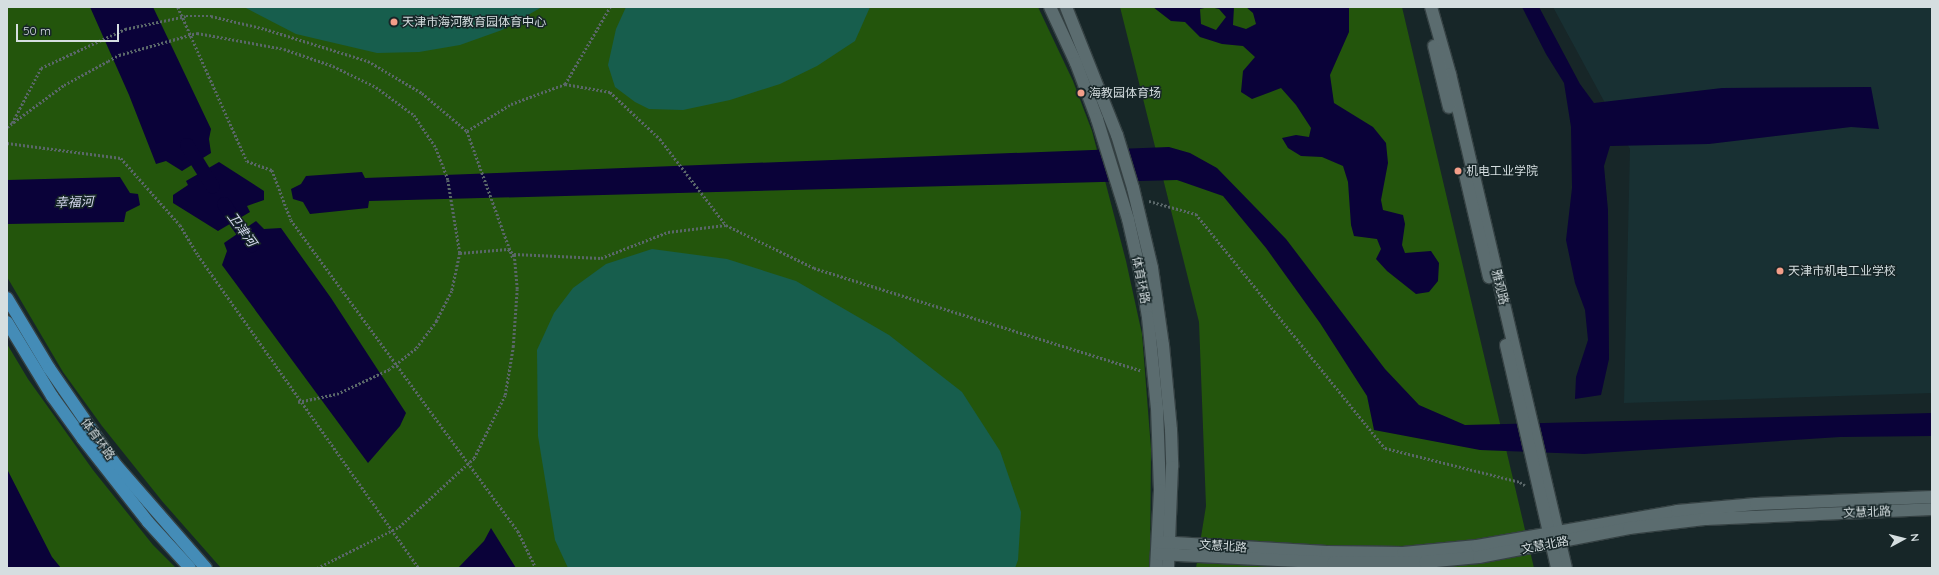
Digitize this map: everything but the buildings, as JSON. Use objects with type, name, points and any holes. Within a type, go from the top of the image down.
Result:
[{"type":"main road","name":"体育环路","points":[[1050,7],[1076,63],[1103,137],[1119,190],[1140,276],[1155,374],[1160,447],[1164,549],[1168,568]]},
{"type":"main road","name":"体育环路","points":[[1066,7],[1117,135],[1133,188],[1152,268],[1168,389],[1172,468],[1164,549],[1156,568]]},
{"type":"main road","name":"雅观路","points":[[1423,7],[1524,403]]},
{"type":"main road","name":"雅观路","points":[[1432,7],[1450,74],[1542,479],[1555,538],[1557,568]]},
{"type":"main road","name":"体育环路","points":[[7,298],[48,368],[116,465],[206,568]]},
{"type":"main road","name":"体育环路","points":[[7,322],[52,396],[83,439],[148,522],[190,568]]},
{"type":"main road","name":"雅观路","points":[[1542,479],[1542,498],[1566,568]]},
{"type":"main road","name":"文慧北路","points":[[1164,549],[1333,563],[1398,564],[1479,557],[1641,515],[1717,506],[1932,497]]},
{"type":"main road","name":"文慧北路","points":[[1555,538],[1706,519],[1932,509]]},
{"type":"path","points":[[178,7],[247,161],[272,170],[290,220],[518,531],[536,568]]},
{"type":"path","points":[[565,84],[610,7]]},
{"type":"path","points":[[10,125],[41,68],[125,29],[186,16],[211,16],[265,29],[368,61],[422,93],[467,131],[513,258],[514,254]]},
{"type":"path","points":[[7,127],[64,85],[118,55],[197,33],[284,49],[333,66],[376,87],[414,116],[436,148],[448,180],[460,253],[452,291],[437,321],[416,349],[390,369],[338,394],[298,402]]},
{"type":"path","points":[[467,131],[512,104],[565,84],[610,92],[660,139],[713,206],[726,225],[814,268],[1155,374]]},
{"type":"path","points":[[7,143],[122,158],[180,225],[198,255],[419,568]]},
{"type":"path","points":[[1149,201],[1196,214],[1385,448],[1520,482],[1542,498]]},
{"type":"path","points":[[460,253],[508,249],[514,254],[601,258],[668,232],[726,225]]},
{"type":"path","points":[[317,568],[392,530],[474,458],[505,395],[513,347],[517,289],[514,254]]},
{"type":"shaded area","name":"天津市机电工业学校","points":[[1553,7],[1932,7],[1932,393],[1624,403],[1630,149]]},
{"type":"green space","points":[[7,7],[1038,7],[1073,81],[1092,131],[1126,261],[1142,334],[1151,449],[1150,568],[221,568],[162,501],[102,426],[63,372],[7,277]]},
{"type":"green space","points":[[1120,7],[1402,7],[1534,568],[1196,568],[1206,506],[1199,322]]},
{"type":"green space","points":[[7,344],[28,379],[93,470],[153,545],[176,568],[7,568]]},
{"type":"water","points":[[90,7],[153,7],[211,129],[209,139],[211,153],[182,171],[166,161],[156,164],[129,95]]},
{"type":"water","points":[[1153,7],[1209,7],[1200,9],[1201,24],[1216,30],[1226,17],[1219,9],[1210,7],[1234,7],[1233,25],[1246,29],[1256,24],[1253,13],[1246,7],[1349,7],[1349,32],[1330,75],[1334,103],[1373,127],[1386,143],[1388,163],[1381,200],[1383,210],[1403,215],[1405,224],[1402,245],[1405,253],[1431,251],[1439,263],[1438,281],[1429,292],[1416,294],[1387,271],[1376,259],[1381,249],[1377,239],[1354,236],[1351,225],[1348,182],[1343,166],[1322,157],[1301,156],[1288,148],[1282,138],[1296,135],[1309,137],[1311,128],[1296,105],[1281,88],[1252,99],[1241,92],[1243,71],[1255,57],[1243,46],[1222,44],[1200,37],[1185,22],[1171,21]]},
{"type":"water","points":[[1522,7],[1539,7],[1580,84],[1594,103],[1722,88],[1871,87],[1879,129],[1851,127],[1709,144],[1610,146],[1604,166],[1608,210],[1609,359],[1601,395],[1575,399],[1576,377],[1588,340],[1585,310],[1575,283],[1566,240],[1572,188],[1571,127],[1564,83],[1546,54]]},
{"type":"water","points":[[1169,147],[1190,153],[1217,168],[1286,239],[1385,369],[1419,405],[1465,425],[1932,413],[1932,436],[1840,437],[1584,454],[1480,450],[1374,430],[1367,396],[1320,323],[1266,248],[1223,196],[1177,180],[369,201],[368,208],[310,214],[303,202],[293,199],[291,189],[301,184],[306,176],[362,172],[365,178]]},
{"type":"water","points":[[219,162],[264,191],[264,200],[247,206],[250,212],[218,231],[173,203],[173,195],[188,185],[186,181]]},
{"type":"water","name":"幸福河","points":[[120,177],[130,193],[138,194],[140,205],[126,212],[124,222],[7,224],[7,180]]},
{"type":"water","points":[[256,221],[264,229],[281,228],[331,298],[406,413],[400,426],[368,463],[222,265],[227,251],[224,243]]},
{"type":"water","points":[[7,469],[52,557],[61,568],[7,568]]},
{"type":"water","points":[[491,528],[516,568],[458,568],[484,541]]},
{"type":"waterway","name":"卫津河","points":[[187,145],[213,187]]},
{"type":"waterway","name":"卫津河","points":[[224,204],[252,245]]},
{"type":"place","name":"天津市海河教育园体育中心","points":[[394,22]]},
{"type":"place","name":"海教园体育场","points":[[1081,93]]},
{"type":"place","name":"机电工业学院","points":[[1458,171]]},
{"type":"place","name":"天津市机电工业学校","points":[[1780,271]]}]
